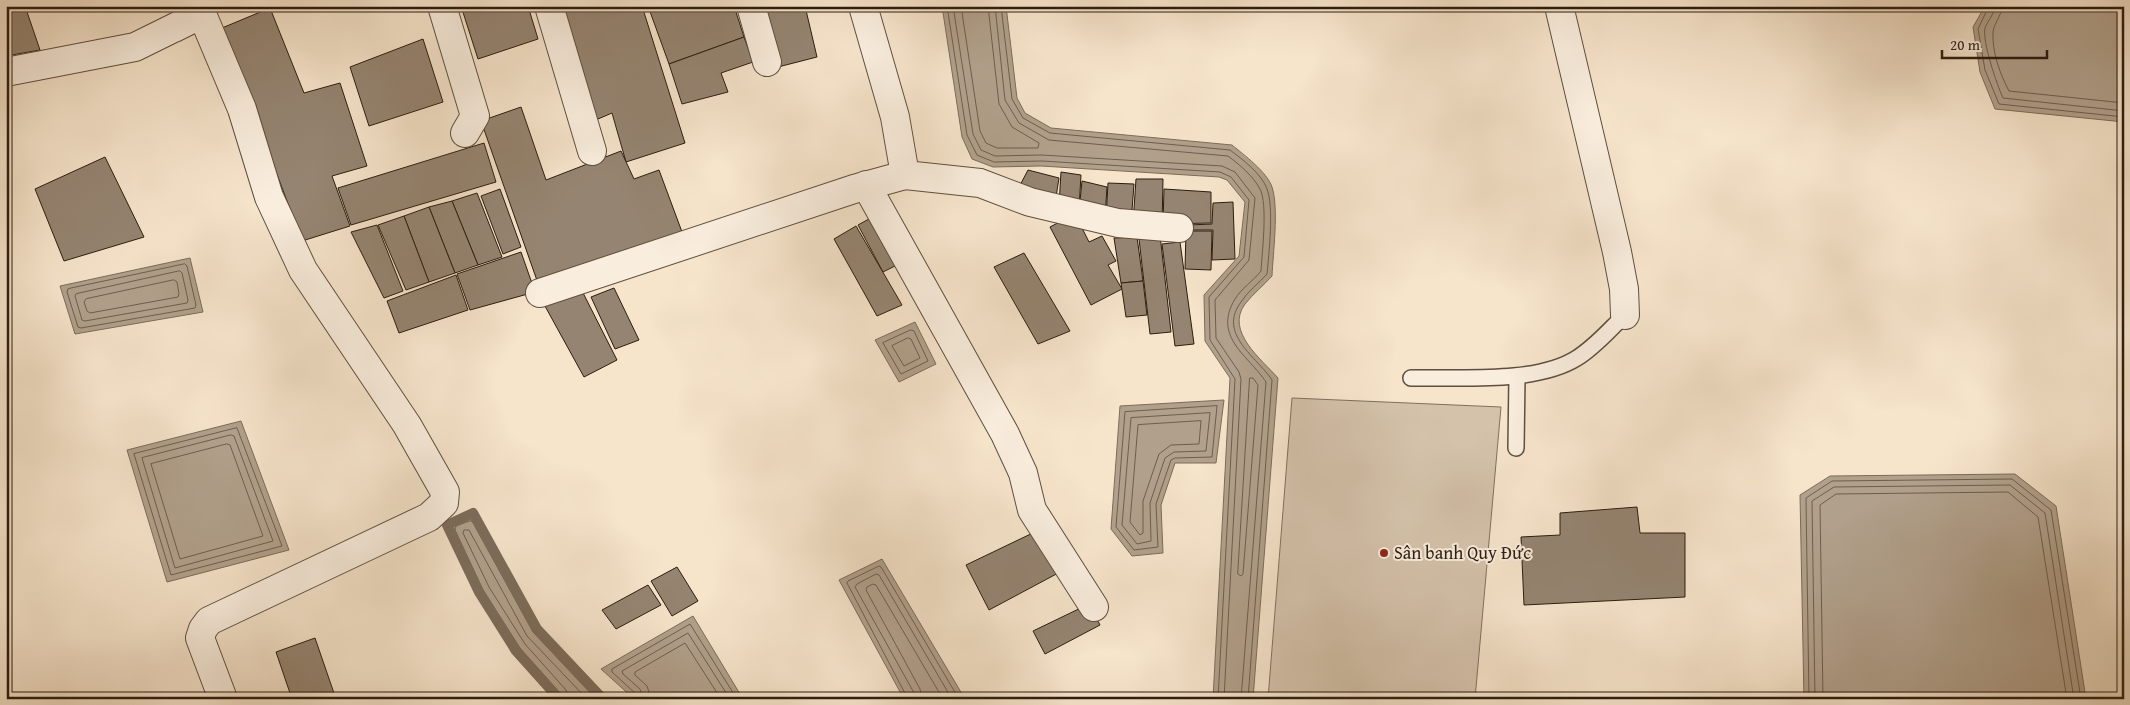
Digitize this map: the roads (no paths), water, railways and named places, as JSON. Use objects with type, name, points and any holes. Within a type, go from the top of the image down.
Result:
[{"type":"street","points":[[442,6],[475,116],[465,132]]},
{"type":"street","points":[[549,6],[592,151]]},
{"type":"street","points":[[751,6],[767,62]]},
{"type":"street","points":[[863,6],[895,117],[905,175]]},
{"type":"street","points":[[1558,6],[1617,252],[1624,289],[1625,314]]},
{"type":"street","points":[[174,28],[210,10]]},
{"type":"street","points":[[6,72],[135,47],[210,10]]},
{"type":"street","points":[[210,10],[269,197],[304,270],[407,425],[445,492],[444,503],[429,518],[209,621],[203,629],[200,638],[223,699]]},
{"type":"street","points":[[540,292],[905,175],[980,183],[1030,202],[1118,223],[1179,228]]},
{"type":"street","points":[[866,186],[1005,434],[1023,473],[1032,510],[1094,607]]},
{"type":"lane","points":[[1411,378],[1517,376],[1549,371],[1577,358],[1625,314]]},
{"type":"lane","points":[[1516,448],[1517,376]]},
{"type":"water","points":[[942,6],[1006,6],[1017,98],[1025,113],[1051,128],[1232,145],[1260,170],[1272,187],[1275,218],[1272,276],[1245,304],[1240,314],[1239,324],[1248,344],[1278,378],[1253,699],[1213,699],[1230,378],[1205,341],[1204,295],[1239,256],[1245,202],[1227,180],[1219,177],[1041,166],[993,167],[972,159],[962,137]]},
{"type":"water","points":[[1985,6],[2124,6],[2124,122],[1995,109],[1980,72],[1973,27]]},
{"type":"water","points":[[190,258],[203,312],[75,334],[60,286]]},
{"type":"water","points":[[915,322],[936,364],[899,382],[875,340]]},
{"type":"water","points":[[1224,400],[1216,463],[1175,463],[1161,505],[1163,553],[1132,556],[1111,529],[1120,406]]},
{"type":"water","points":[[241,421],[289,550],[167,582],[127,450]]},
{"type":"water","points":[[2015,474],[2056,506],[2086,699],[1804,699],[1800,495],[1830,476]]},
{"type":"water","points":[[473,513],[537,629],[603,699],[559,699],[516,651],[479,592],[447,525]]},
{"type":"water","points":[[882,559],[965,699],[904,699],[839,580]]},
{"type":"water","points":[[693,616],[743,699],[634,699],[601,669]]},
{"type":"waterway","points":[[559,699],[516,651],[479,592],[447,525],[473,513],[537,629],[603,699]]},
{"type":"place","name":"Sân banh Quy Đức","points":[[1384,553]]}]
